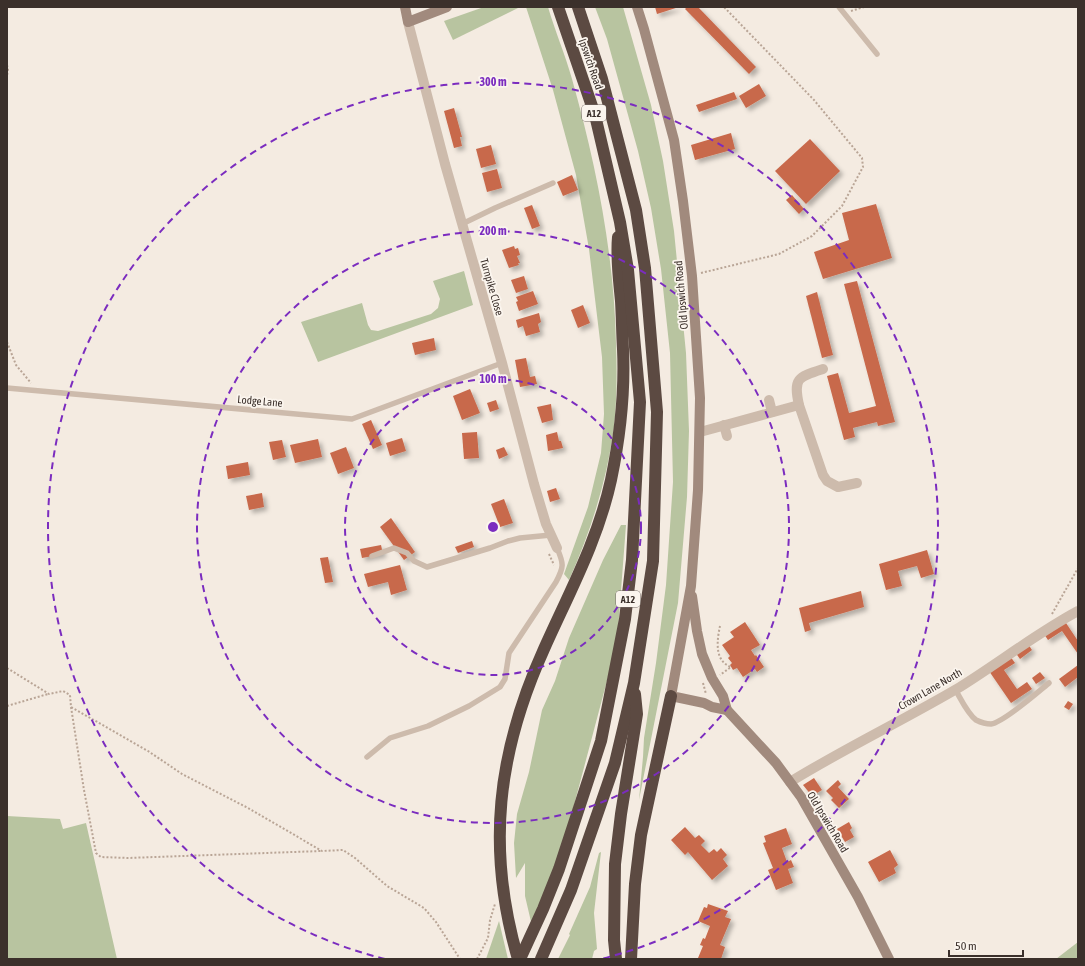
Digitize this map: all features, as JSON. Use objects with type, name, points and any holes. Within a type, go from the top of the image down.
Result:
[{"type":"highway","name":"Ipswich Road","points":[[558,7],[595,115],[620,222]]},
{"type":"highway","name":"Ipswich Road","points":[[578,7],[602,79],[636,210],[645,268],[657,412],[653,561],[634,683]]},
{"type":"highway","name":"A12","points":[[519,959],[500,903],[500,834],[504,772],[520,708],[529,683],[574,586],[599,524],[617,454],[623,381],[623,338],[616,255],[620,222]]},
{"type":"highway","name":"A12","points":[[519,959],[543,909],[559,869],[601,741],[625,619],[632,560],[640,402],[628,270],[620,222]]},
{"type":"highway","name":"A12","points":[[541,959],[571,890],[612,771],[634,683]]},
{"type":"highway","name":"A12","points":[[616,959],[614,940],[615,864],[621,814],[637,714],[634,683]]},
{"type":"highway","points":[[631,959],[635,884],[641,835],[671,696]]},
{"type":"street","name":"Turnpike Close","points":[[405,7],[445,164],[502,363],[534,484],[546,524],[557,548]]},
{"type":"street","points":[[408,22],[447,7]]},
{"type":"street","name":"Old Ipswich Road","points":[[637,7],[674,140],[692,276],[700,383],[697,513],[691,586],[671,696]]},
{"type":"street","points":[[823,369],[800,378],[796,384],[799,405],[823,475],[827,481],[831,485],[838,487],[857,483]]},
{"type":"street","points":[[769,400],[772,412]]},
{"type":"street","points":[[700,432],[799,405]]},
{"type":"street","points":[[724,425],[727,436]]},
{"type":"street","name":"Old Ipswich Road","points":[[691,586],[700,646],[705,663],[723,696],[728,710],[776,763],[800,797],[858,897],[889,959]]},
{"type":"street","name":"Crown Lane North","points":[[790,782],[833,756],[891,726],[955,689],[1054,624],[1078,611]]},
{"type":"street","points":[[671,696],[728,710]]},
{"type":"lane","points":[[839,7],[877,54]]},
{"type":"lane","points":[[462,224],[553,183]]},
{"type":"lane","name":"Lodge Lane","points":[[7,388],[352,419],[502,363]]},
{"type":"lane","points":[[372,556],[394,548],[407,553],[414,561],[427,567],[508,541],[520,538],[551,535]]},
{"type":"lane","points":[[367,757],[390,738],[428,726],[469,706],[500,687],[506,679],[509,652],[562,571],[563,565],[557,548]]},
{"type":"lane","points":[[955,689],[975,719],[980,722],[991,724],[1002,719],[1033,697],[1049,683]]},
{"type":"path","points":[[692,276],[778,254],[812,236],[842,206],[864,167],[862,158],[814,100],[724,7]]},
{"type":"path","points":[[844,13],[864,7]]},
{"type":"path","points":[[7,65],[7,76]]},
{"type":"path","points":[[7,342],[16,365],[36,390]]},
{"type":"path","points":[[1054,624],[1050,617],[1078,568]]},
{"type":"path","points":[[713,680],[731,667],[722,660],[719,654],[717,645],[720,626]]},
{"type":"path","points":[[7,668],[49,694]]},
{"type":"path","points":[[7,706],[63,691],[70,695],[84,790],[96,854],[101,857],[128,858],[343,850],[355,858],[387,886],[424,908],[436,922],[460,959]]},
{"type":"path","points":[[71,707],[148,752],[182,774],[248,808],[322,851]]},
{"type":"path","points":[[477,959],[488,938],[490,920],[500,903]]},
{"type":"green space","points":[[484,7],[520,7],[453,40],[444,21]]},
{"type":"green space","points":[[526,7],[548,7],[572,79],[596,176],[608,242],[615,309],[616,385],[615,416],[611,447],[591,524],[569,580],[564,574],[588,507],[601,453],[604,414],[602,357],[589,249],[576,175],[553,90]]},
{"type":"green space","points":[[595,7],[623,7],[651,105],[663,161],[674,231],[686,353],[689,431],[687,497],[678,603],[639,800],[644,738],[656,663],[666,585],[673,482],[670,353],[661,269],[651,208],[638,151],[607,39]]},
{"type":"green space","points":[[464,271],[473,305],[318,362],[301,322],[362,303],[368,325],[371,330],[378,331],[431,314],[438,308],[440,299],[433,281]]},
{"type":"green space","points":[[621,525],[626,525],[617,643],[556,873],[532,926],[525,896],[525,863],[516,878],[514,843],[517,814],[529,772],[542,710],[555,681],[569,638],[603,560]]},
{"type":"green space","points":[[7,816],[60,819],[63,829],[86,823],[117,959],[7,959]]},
{"type":"green space","points":[[601,852],[594,913],[597,949],[594,951],[592,959],[558,959],[570,935],[569,934],[590,887],[599,853]]},
{"type":"green space","points":[[499,921],[508,959],[486,959]]},
{"type":"green space","points":[[1078,942],[1078,959],[1056,959]]},
{"type":"building","points":[[655,7],[679,7],[657,14]]},
{"type":"building","points":[[687,7],[698,7],[756,67],[749,74],[685,9]]},
{"type":"building","points":[[759,84],[766,96],[746,108],[739,96]]},
{"type":"building","points":[[734,92],[737,99],[699,112],[696,105]]},
{"type":"building","points":[[454,108],[462,137],[460,137],[462,146],[454,148],[444,111]]},
{"type":"building","points":[[731,133],[735,149],[695,160],[691,145]]},
{"type":"building","points":[[810,139],[840,171],[806,204],[775,171]]},
{"type":"building","points":[[491,145],[496,164],[481,168],[476,149]]},
{"type":"building","points":[[497,169],[502,188],[487,192],[482,173]]},
{"type":"building","points":[[572,175],[578,190],[563,196],[557,182]]},
{"type":"building","points":[[792,195],[804,209],[799,214],[786,200]]},
{"type":"building","points":[[876,204],[892,258],[823,279],[814,252],[849,240],[842,213]]},
{"type":"building","points":[[532,205],[540,226],[532,229],[524,208]]},
{"type":"building","points":[[514,246],[515,249],[518,248],[520,255],[517,256],[520,263],[518,263],[519,265],[509,268],[502,250]]},
{"type":"building","points":[[524,276],[528,289],[516,293],[511,280]]},
{"type":"building","points":[[857,281],[895,422],[878,426],[877,422],[853,428],[855,437],[844,440],[827,376],[838,373],[849,413],[876,406],[844,284]]},
{"type":"building","points":[[533,291],[538,304],[519,311],[516,297]]},
{"type":"building","points":[[817,292],[833,355],[822,358],[806,296]]},
{"type":"building","points":[[583,305],[590,323],[578,328],[571,310]]},
{"type":"building","points":[[539,313],[541,322],[538,324],[540,332],[526,336],[523,326],[518,328],[516,320]]},
{"type":"building","points":[[434,338],[436,350],[415,355],[412,343]]},
{"type":"building","points":[[526,358],[530,377],[535,376],[537,384],[520,387],[515,360]]},
{"type":"building","points":[[470,389],[480,413],[462,420],[453,396]]},
{"type":"building","points":[[496,400],[499,409],[490,412],[487,403]]},
{"type":"building","points":[[551,404],[553,420],[542,423],[537,407]]},
{"type":"building","points":[[371,420],[382,445],[373,449],[362,424]]},
{"type":"building","points":[[477,432],[479,458],[464,459],[462,433]]},
{"type":"building","points":[[557,432],[559,441],[561,441],[563,448],[548,451],[546,435]]},
{"type":"building","points":[[402,438],[406,451],[390,456],[386,443]]},
{"type":"building","points":[[318,439],[322,457],[295,463],[290,445]]},
{"type":"building","points":[[282,440],[286,457],[273,460],[269,442]]},
{"type":"building","points":[[346,447],[354,468],[338,474],[330,453]]},
{"type":"building","points":[[504,447],[508,455],[499,459],[496,450]]},
{"type":"building","points":[[248,462],[250,475],[228,479],[226,466]]},
{"type":"building","points":[[556,488],[560,499],[550,502],[547,491]]},
{"type":"building","points":[[262,493],[264,507],[249,510],[246,496]]},
{"type":"building","points":[[504,499],[513,523],[500,527],[491,504]]},
{"type":"building","points":[[391,518],[415,552],[404,560],[380,527]]},
{"type":"building","points":[[472,541],[474,547],[458,553],[455,547]]},
{"type":"building","points":[[381,545],[383,554],[362,558],[360,549]]},
{"type":"building","points":[[927,550],[934,574],[921,578],[917,566],[898,571],[902,586],[886,590],[879,564]]},
{"type":"building","points":[[328,557],[333,582],[325,583],[320,558]]},
{"type":"building","points":[[400,565],[407,590],[391,595],[388,582],[368,587],[364,574]]},
{"type":"building","points":[[861,591],[864,607],[809,623],[811,630],[805,632],[799,608]]},
{"type":"building","points":[[1064,620],[1078,641],[1078,654],[1062,631],[1048,640],[1044,634]]},
{"type":"building","points":[[745,622],[760,645],[751,650],[764,667],[757,672],[755,669],[743,677],[737,668],[733,670],[730,665],[732,663],[728,658],[730,656],[722,645],[734,637],[730,632]]},
{"type":"building","points":[[1028,644],[1032,650],[1020,659],[1015,652]]},
{"type":"building","points":[[1010,656],[1015,663],[1004,670],[1017,689],[1027,682],[1032,689],[1011,703],[989,671]]},
{"type":"building","points":[[1078,665],[1078,677],[1065,687],[1059,679]]},
{"type":"building","points":[[1040,672],[1045,678],[1036,684],[1032,678]]},
{"type":"building","points":[[1068,701],[1073,704],[1069,710],[1064,707]]},
{"type":"building","points":[[814,778],[822,790],[812,796],[803,785]]},
{"type":"building","points":[[838,780],[841,784],[838,787],[849,799],[839,808],[831,800],[833,798],[826,791]]},
{"type":"building","points":[[849,822],[852,828],[850,830],[854,837],[845,842],[837,829]]},
{"type":"building","points":[[685,827],[695,838],[699,835],[705,841],[701,845],[709,853],[714,849],[717,852],[721,848],[727,855],[723,859],[728,866],[712,880],[688,852],[685,855],[671,840]]},
{"type":"building","points":[[786,828],[792,844],[782,848],[787,862],[791,860],[794,867],[788,869],[793,883],[776,890],[768,870],[773,868],[763,843],[766,842],[764,836]]},
{"type":"building","points":[[890,850],[898,865],[894,868],[896,873],[879,882],[868,862]]},
{"type":"building","points":[[708,904],[728,911],[725,917],[731,919],[720,945],[725,947],[721,959],[698,958],[703,946],[700,945],[703,938],[705,939],[710,926],[698,921],[704,907],[707,908]]}]
